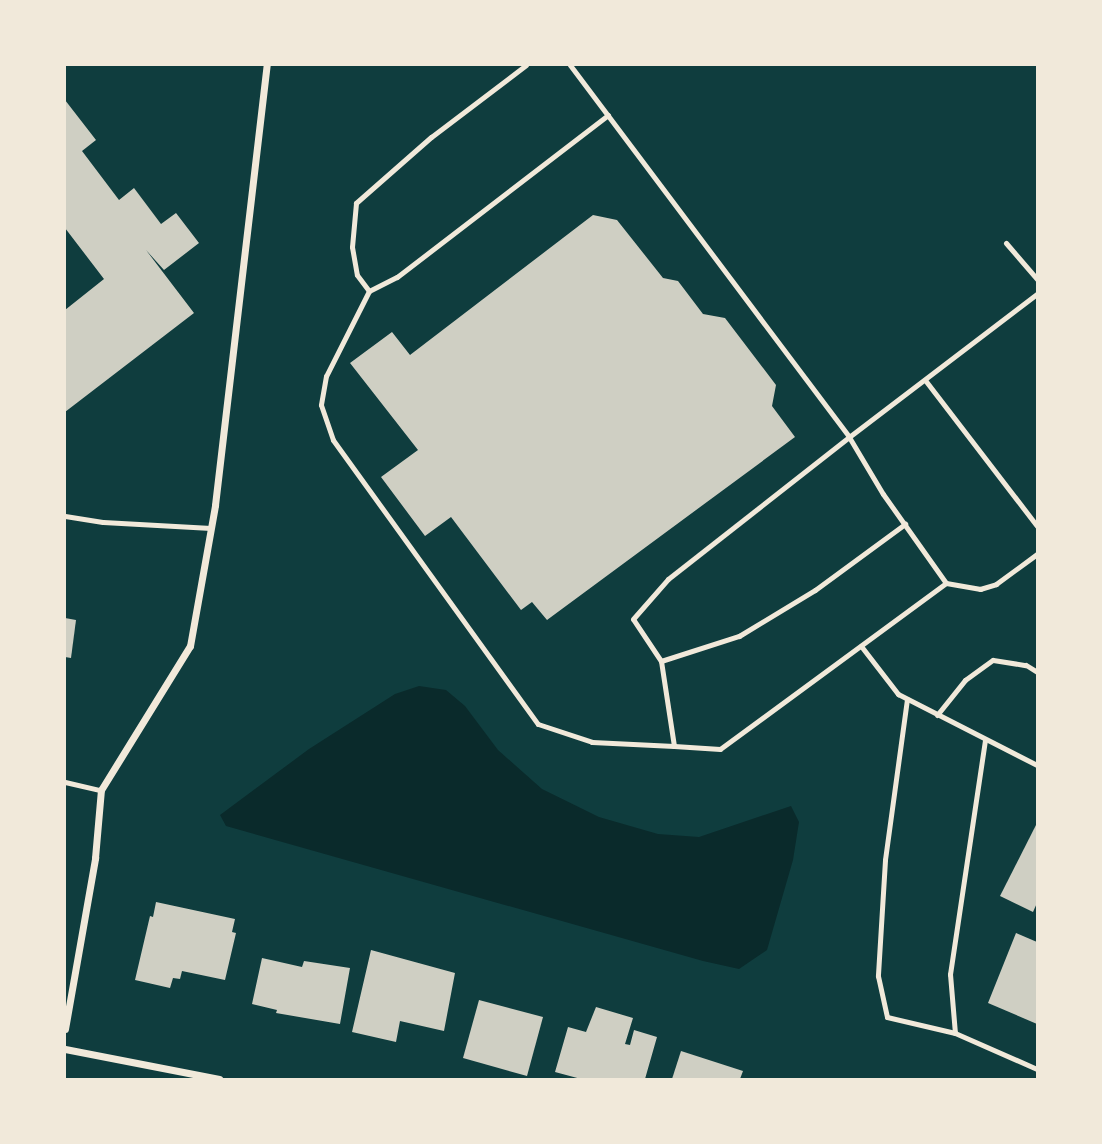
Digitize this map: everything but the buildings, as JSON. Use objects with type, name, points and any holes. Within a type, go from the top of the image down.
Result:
[{"type":"street","points":[[65,1029],[95,858],[101,790],[190,646],[211,528],[267,65]]},
{"type":"street","points":[[65,1049],[219,1079]]},
{"type":"lane","points":[[369,291],[358,275],[352,247],[356,203],[431,137],[526,65]]},
{"type":"lane","points":[[570,65],[849,436],[946,583],[980,589],[996,584],[1037,554]]},
{"type":"lane","points":[[608,115],[397,277],[369,291],[326,376],[321,405],[333,440],[538,724],[592,742],[720,749],[946,583]]},
{"type":"lane","points":[[1006,243],[1037,279]]},
{"type":"lane","points":[[674,746],[661,661],[633,619],[668,579],[849,436],[1037,294]]},
{"type":"lane","points":[[925,380],[1037,526]]},
{"type":"lane","points":[[65,516],[103,522],[211,528]]},
{"type":"lane","points":[[661,661],[739,636],[815,590],[905,524]]},
{"type":"lane","points":[[861,646],[898,694],[1037,765]]},
{"type":"lane","points":[[937,715],[965,680],[993,660],[1026,665],[1037,672]]},
{"type":"lane","points":[[907,699],[885,860],[878,976],[887,1017],[955,1033],[1037,1069]]},
{"type":"lane","points":[[955,1033],[950,974],[985,740]]},
{"type":"lane","points":[[65,782],[101,790]]},
{"type":"water","points":[[419,686],[446,690],[465,706],[498,750],[542,789],[599,817],[658,834],[699,837],[791,806],[799,822],[793,860],[767,950],[739,969],[703,961],[226,826],[220,815],[309,749],[395,694]]}]
